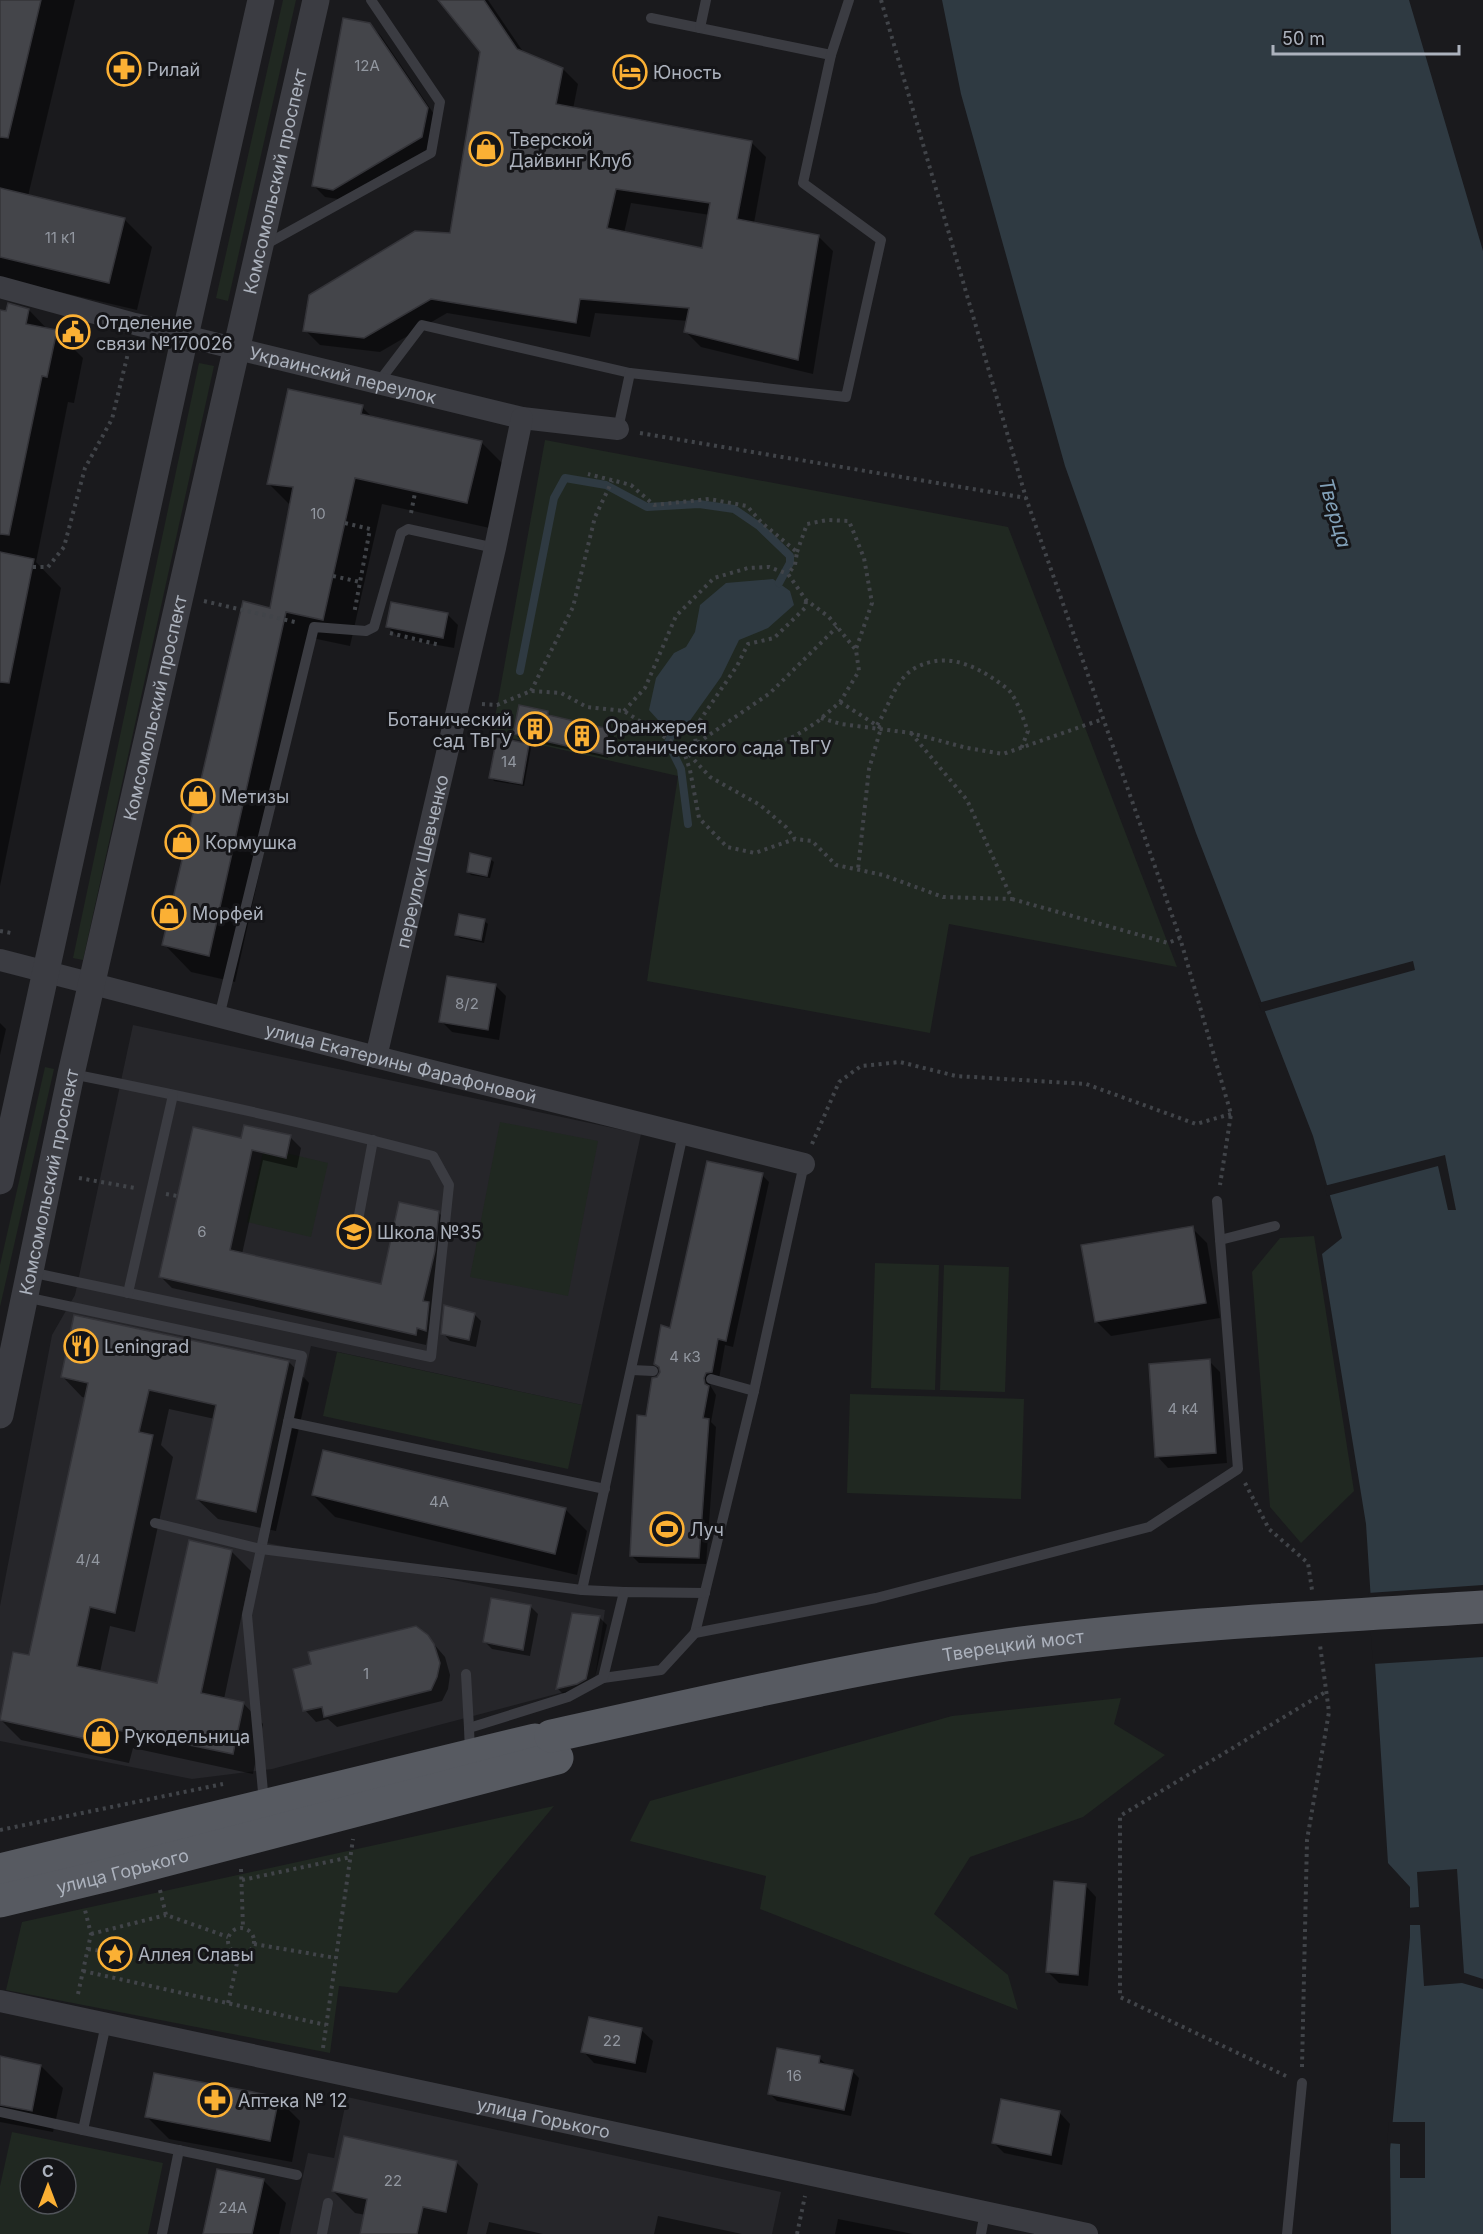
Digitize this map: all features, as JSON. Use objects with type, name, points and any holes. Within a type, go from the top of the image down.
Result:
[{"type":"main road","name":"Тверецкий мост","points":[[554,1747],[848,1672],[1018,1644],[1179,1627],[1483,1607]]},
{"type":"main road","name":"Тверецкий мост","points":[[554,1747],[1020,1665],[1198,1646],[1483,1628]]},
{"type":"main road","name":"улица Горького","points":[[0,1870],[265,1806],[469,1742],[554,1747]]},
{"type":"main road","name":"улица Горького","points":[[0,1901],[108,1875],[554,1747]]},
{"type":"street","points":[[0,1181],[261,0]]},
{"type":"street","name":"Комсомольский проспект","points":[[0,1415],[71,1074],[316,0]]},
{"type":"street","name":"Украинский переулок","points":[[0,287],[135,324],[522,418],[618,429]]},
{"type":"street","name":"переулок Шевченко","points":[[376,1057],[495,548],[522,418]]},
{"type":"street","name":"улица Екатерины Фарафоновой","points":[[0,960],[804,1164]]},
{"type":"street","name":"улица Горького","points":[[0,2001],[809,2175],[983,2223],[1087,2234]]},
{"type":"lane","points":[[260,247],[431,153],[441,102],[371,0]]},
{"type":"lane","points":[[700,28],[706,0]]},
{"type":"lane","points":[[378,383],[422,326],[630,373],[846,397],[881,240],[803,183],[831,55],[849,0]]},
{"type":"lane","points":[[651,18],[831,55]]},
{"type":"lane","points":[[618,429],[630,373]]},
{"type":"lane","points":[[219,1017],[314,627],[366,631],[372,628],[401,533],[408,529],[495,548]]},
{"type":"lane","points":[[27,1285],[128,1293],[431,1357],[449,1185],[433,1156],[373,1140],[71,1074]]},
{"type":"lane","points":[[128,1293],[153,1192],[173,1095]]},
{"type":"lane","points":[[582,1590],[683,1134]]},
{"type":"lane","points":[[356,1231],[373,1140]]},
{"type":"lane","points":[[466,1674],[469,1742],[568,1697],[603,1678],[661,1670],[695,1633],[754,1391],[804,1164]]},
{"type":"lane","points":[[695,1633],[876,1598],[1149,1527],[1238,1469],[1217,1201]]},
{"type":"lane","points":[[1220,1240],[1275,1226]]},
{"type":"lane","points":[[27,1285],[303,1356],[247,1615],[265,1806]]},
{"type":"lane","points":[[632,1370],[653,1371]]},
{"type":"lane","points":[[711,1379],[754,1391]]},
{"type":"lane","points":[[288,1422],[606,1489]]},
{"type":"lane","points":[[155,1523],[261,1549],[582,1590],[705,1593]]},
{"type":"lane","points":[[603,1678],[624,1592]]},
{"type":"lane","points":[[84,2130],[106,2024]]},
{"type":"lane","points":[[1287,2234],[1302,2083]]},
{"type":"lane","points":[[0,2112],[297,2175]]},
{"type":"lane","points":[[162,2234],[180,2150]]},
{"type":"lane","points":[[322,2234],[328,2204]]},
{"type":"path","points":[[881,0],[1026,498],[1180,938],[1231,1114],[1217,1201]]},
{"type":"path","points":[[33,567],[48,567],[63,547],[85,468],[112,419],[135,324]]},
{"type":"path","points":[[618,429],[1026,498]]},
{"type":"path","points":[[588,474],[610,484],[631,484],[654,505],[709,499],[747,506],[761,522],[797,552]]},
{"type":"path","points":[[531,691],[573,607],[595,517],[610,484]]},
{"type":"path","points":[[788,574],[795,565],[807,524],[826,520],[849,521],[864,558],[872,603],[856,650]]},
{"type":"path","points":[[345,523],[370,529],[351,630]]},
{"type":"path","points":[[624,711],[645,688],[676,615],[714,578],[748,568],[769,567],[788,574],[806,600],[830,617],[856,650],[860,671],[840,702],[795,736],[764,747],[727,748],[696,744]]},
{"type":"path","points":[[362,570],[371,572]]},
{"type":"path","points":[[333,576],[360,582]]},
{"type":"path","points":[[696,744],[694,729],[737,666],[748,644],[774,638],[805,608],[806,600]]},
{"type":"path","points":[[203,601],[314,627]]},
{"type":"path","points":[[683,749],[696,744],[770,693],[837,627]]},
{"type":"path","points":[[372,628],[440,645]]},
{"type":"path","points":[[858,869],[869,769],[879,727],[896,687],[914,669],[941,660],[964,662],[1011,691],[1028,731],[1022,749]]},
{"type":"path","points":[[458,702],[497,705],[531,691],[561,693],[587,707],[624,711],[683,749],[710,777],[760,805],[786,827],[795,839]]},
{"type":"path","points":[[840,702],[879,727]]},
{"type":"path","points":[[820,718],[841,724],[879,727],[911,733],[967,748],[1003,754],[1103,719]]},
{"type":"path","points":[[911,733],[967,800],[1012,898]]},
{"type":"path","points":[[683,749],[690,771],[699,818],[727,847],[755,853],[795,839],[812,841],[836,865],[883,874],[942,897],[1012,898],[1168,943],[1180,938]]},
{"type":"path","points":[[0,930],[11,933]]},
{"type":"path","points":[[804,1164],[839,1082],[861,1066],[900,1062],[956,1076],[1086,1084],[1196,1124],[1231,1114]]},
{"type":"path","points":[[79,1178],[177,1197]]},
{"type":"path","points":[[1238,1469],[1269,1529],[1308,1563],[1313,1598]]},
{"type":"path","points":[[1320,1644],[1327,1691],[1329,1712],[1306,1840],[1302,2083],[1120,1997],[1120,1816],[1327,1691]]},
{"type":"path","points":[[320,2070],[353,1838]]},
{"type":"path","points":[[242,1880],[351,1857]]},
{"type":"path","points":[[241,1865],[243,1928]]},
{"type":"path","points":[[159,1885],[166,1916]]},
{"type":"path","points":[[73,2017],[92,1934],[83,1904]]},
{"type":"path","points":[[92,1934],[166,1916],[228,1937]]},
{"type":"path","points":[[243,1928],[253,1935],[254,1944],[249,1952],[239,1954],[230,1948],[228,1937],[235,1929],[243,1928]]},
{"type":"path","points":[[254,1944],[336,1958]]},
{"type":"path","points":[[88,1949],[108,1952]]},
{"type":"path","points":[[228,2003],[239,1954]]},
{"type":"path","points":[[83,1971],[326,2025]]},
{"type":"path","points":[[797,2234],[809,2175]]},
{"type":"shaded area","points":[[283,0],[296,0],[228,301],[216,298]]},
{"type":"shaded area","points":[[199,363],[214,366],[83,960],[73,958]]},
{"type":"shaded area","points":[[545,440],[1008,527],[1177,967],[949,924],[930,1033],[647,981],[678,776],[492,734]]},
{"type":"shaded area","points":[[133,1025],[641,1134],[582,1405],[311,1346],[267,1543],[605,1610],[594,1684],[272,1769],[192,1779],[0,1741],[0,1606],[52,1335],[75,1295]]},
{"type":"shaded area","points":[[45,1067],[54,1069],[0,1307],[0,1265]]},
{"type":"shaded area","points":[[500,1122],[598,1141],[568,1296],[470,1277]]},
{"type":"shaded area","points":[[264,1148],[328,1163],[311,1237],[247,1222]]},
{"type":"shaded area","points":[[1314,1236],[1354,1491],[1301,1543],[1270,1507],[1252,1272],[1280,1238]]},
{"type":"shaded area","points":[[875,1263],[939,1265],[935,1390],[871,1388]]},
{"type":"shaded area","points":[[944,1265],[1009,1267],[1005,1392],[940,1390]]},
{"type":"shaded area","points":[[337,1352],[582,1405],[568,1469],[323,1416]]},
{"type":"shaded area","points":[[850,1394],[1024,1399],[1021,1499],[847,1493]]},
{"type":"shaded area","points":[[1121,1698],[1114,1724],[1165,1755],[1083,1817],[970,1857],[934,1914],[1008,1975],[1018,2010],[760,1909],[766,1876],[630,1841],[650,1801],[952,1716]]},
{"type":"shaded area","points":[[554,1806],[397,1993],[339,1986],[330,2053],[6,1990],[22,1922]]},
{"type":"shaded area","points":[[347,2097],[781,2192],[772,2234],[290,2234],[308,2153],[334,2158]]},
{"type":"shaded area","points":[[12,2132],[163,2163],[148,2234],[0,2234],[0,2186]]},
{"type":"water","name":"Тверца","points":[[942,0],[1409,0],[1483,251],[1483,2234],[1391,2234],[1390,2150],[1410,1937],[1410,1887],[1388,1863],[1366,1524],[1322,1254],[1342,1238],[1313,1136],[1196,833],[1065,466],[961,94]]},
{"type":"water","points":[[773,579],[790,591],[794,605],[768,628],[739,640],[721,677],[684,729],[658,720],[649,710],[656,678],[674,653],[686,647],[695,632],[700,605],[726,583]]},
{"type":"pier","points":[[1413,961],[1415,970],[1262,1012],[1258,1003]]},
{"type":"pier","points":[[1445,1155],[1456,1210],[1448,1210],[1438,1166],[1327,1196],[1324,1186]]},
{"type":"pier","points":[[1483,1585],[1483,1657],[1373,1664],[1368,1593]]},
{"type":"pier","points":[[1457,1869],[1464,1973],[1483,1979],[1483,1989],[1462,1983],[1424,1986],[1420,1925],[1407,1925],[1407,1908],[1419,1907],[1417,1872]]},
{"type":"pier","points":[[1389,2122],[1425,2122],[1425,2178],[1400,2178],[1400,2144],[1387,2143]]},
{"type":"building","points":[[0,0],[41,0],[8,138],[0,137]]},
{"type":"building","points":[[438,0],[484,0],[517,49],[563,68],[556,104],[752,141],[737,219],[819,235],[798,360],[684,332],[689,308],[580,299],[576,323],[431,299],[364,338],[303,331],[309,295],[415,231],[450,233],[480,52]],"holes":[[[616,189],[710,203],[702,248],[607,228]]]},
{"type":"building","points":[[343,18],[370,23],[428,108],[422,137],[333,190],[312,186]]},
{"type":"building","points":[[0,188],[125,218],[109,283],[0,257]]},
{"type":"building","points":[[8,303],[29,309],[26,324],[57,330],[47,377],[42,376],[9,535],[0,534],[0,310],[6,311]]},
{"type":"building","points":[[288,389],[363,405],[361,414],[482,441],[467,503],[355,478],[323,620],[286,612],[209,956],[162,945],[243,601],[270,608],[293,487],[267,484]]},
{"type":"building","points":[[0,552],[34,559],[9,683],[0,682]]},
{"type":"building","points":[[391,602],[448,613],[443,638],[386,627]]},
{"type":"building","points":[[519,705],[548,711],[548,715],[609,729],[603,754],[513,734]]},
{"type":"building","points":[[497,737],[529,744],[522,784],[489,778]]},
{"type":"building","points":[[470,853],[491,858],[487,876],[467,872]]},
{"type":"building","points":[[459,914],[485,919],[481,940],[455,935]]},
{"type":"building","points":[[447,976],[496,984],[488,1030],[439,1022]]},
{"type":"building","points":[[244,1125],[291,1135],[286,1158],[252,1150],[230,1250],[381,1284],[399,1202],[439,1211],[435,1251],[423,1301],[429,1302],[426,1331],[417,1328],[416,1335],[159,1277],[193,1127],[241,1138]]},
{"type":"building","points":[[707,1161],[763,1173],[726,1341],[718,1339],[712,1372],[706,1373],[704,1378],[705,1384],[709,1386],[703,1418],[709,1419],[699,1558],[630,1556],[637,1415],[646,1416],[652,1378],[657,1377],[660,1372],[659,1367],[654,1364],[661,1325],[670,1328]]},
{"type":"building","points":[[1193,1226],[1206,1303],[1095,1322],[1081,1245]]},
{"type":"building","points":[[444,1305],[475,1313],[469,1340],[441,1334]]},
{"type":"building","points":[[74,1315],[289,1361],[256,1512],[196,1499],[216,1405],[149,1390],[139,1432],[153,1435],[115,1613],[90,1607],[77,1666],[157,1683],[189,1540],[232,1550],[201,1693],[244,1702],[233,1754],[113,1729],[109,1744],[0,1720],[13,1652],[29,1655],[88,1383],[61,1377]]},
{"type":"building","points":[[1210,1359],[1216,1453],[1155,1457],[1149,1364]]},
{"type":"building","points":[[323,1450],[566,1508],[555,1554],[312,1495]]},
{"type":"building","points":[[491,1598],[531,1605],[523,1650],[483,1642]]},
{"type":"building","points":[[572,1613],[600,1616],[586,1679],[577,1684],[556,1689]]},
{"type":"building","points":[[416,1626],[428,1635],[434,1644],[440,1663],[431,1690],[324,1717],[322,1707],[303,1711],[293,1669],[311,1664],[308,1652]]},
{"type":"building","points":[[1054,1881],[1086,1884],[1078,1975],[1046,1972]]},
{"type":"building","points":[[589,2017],[642,2028],[635,2063],[581,2052]]},
{"type":"building","points":[[777,2048],[820,2056],[819,2063],[853,2070],[844,2110],[768,2094]]},
{"type":"building","points":[[0,2056],[41,2065],[32,2111],[0,2105]]},
{"type":"building","points":[[154,2073],[279,2097],[270,2141],[145,2117]]},
{"type":"building","points":[[1001,2099],[1060,2111],[1051,2155],[992,2143]]},
{"type":"building","points":[[344,2136],[457,2161],[446,2212],[423,2207],[417,2234],[360,2234],[367,2199],[332,2191]]},
{"type":"building","points":[[217,2169],[264,2179],[252,2234],[203,2234]]},
{"type":"waterway","points":[[520,671],[554,498],[565,478],[606,485],[647,507],[699,504],[734,509],[759,526],[790,556],[790,563],[779,583]]},
{"type":"waterway","points":[[675,726],[668,743],[681,769],[688,824]]},
{"type":"place","name":"Рилай","points":[[124,69]]},
{"type":"place","name":"Юность","points":[[630,72]]},
{"type":"place","name":"Тверской Дайвинг Клуб","points":[[486,149]]},
{"type":"place","name":"Отделение связи №170026","points":[[73,332]]},
{"type":"place","name":"Ботанический сад ТвГУ","points":[[535,729]]},
{"type":"place","name":"Оранжерея Ботанического сада ТвГУ","points":[[582,736]]},
{"type":"place","name":"Метизы","points":[[198,796]]},
{"type":"place","name":"Кормушка","points":[[182,842]]},
{"type":"place","name":"Морфей","points":[[169,913]]},
{"type":"place","name":"Школа №35","points":[[354,1232]]},
{"type":"place","name":"Leningrad","points":[[81,1346]]},
{"type":"place","name":"Луч","points":[[667,1529]]},
{"type":"place","name":"Рукодельница","points":[[101,1736]]},
{"type":"place","name":"Аллея Славы","points":[[115,1954]]},
{"type":"place","name":"Аптека № 12","points":[[215,2100]]}]
